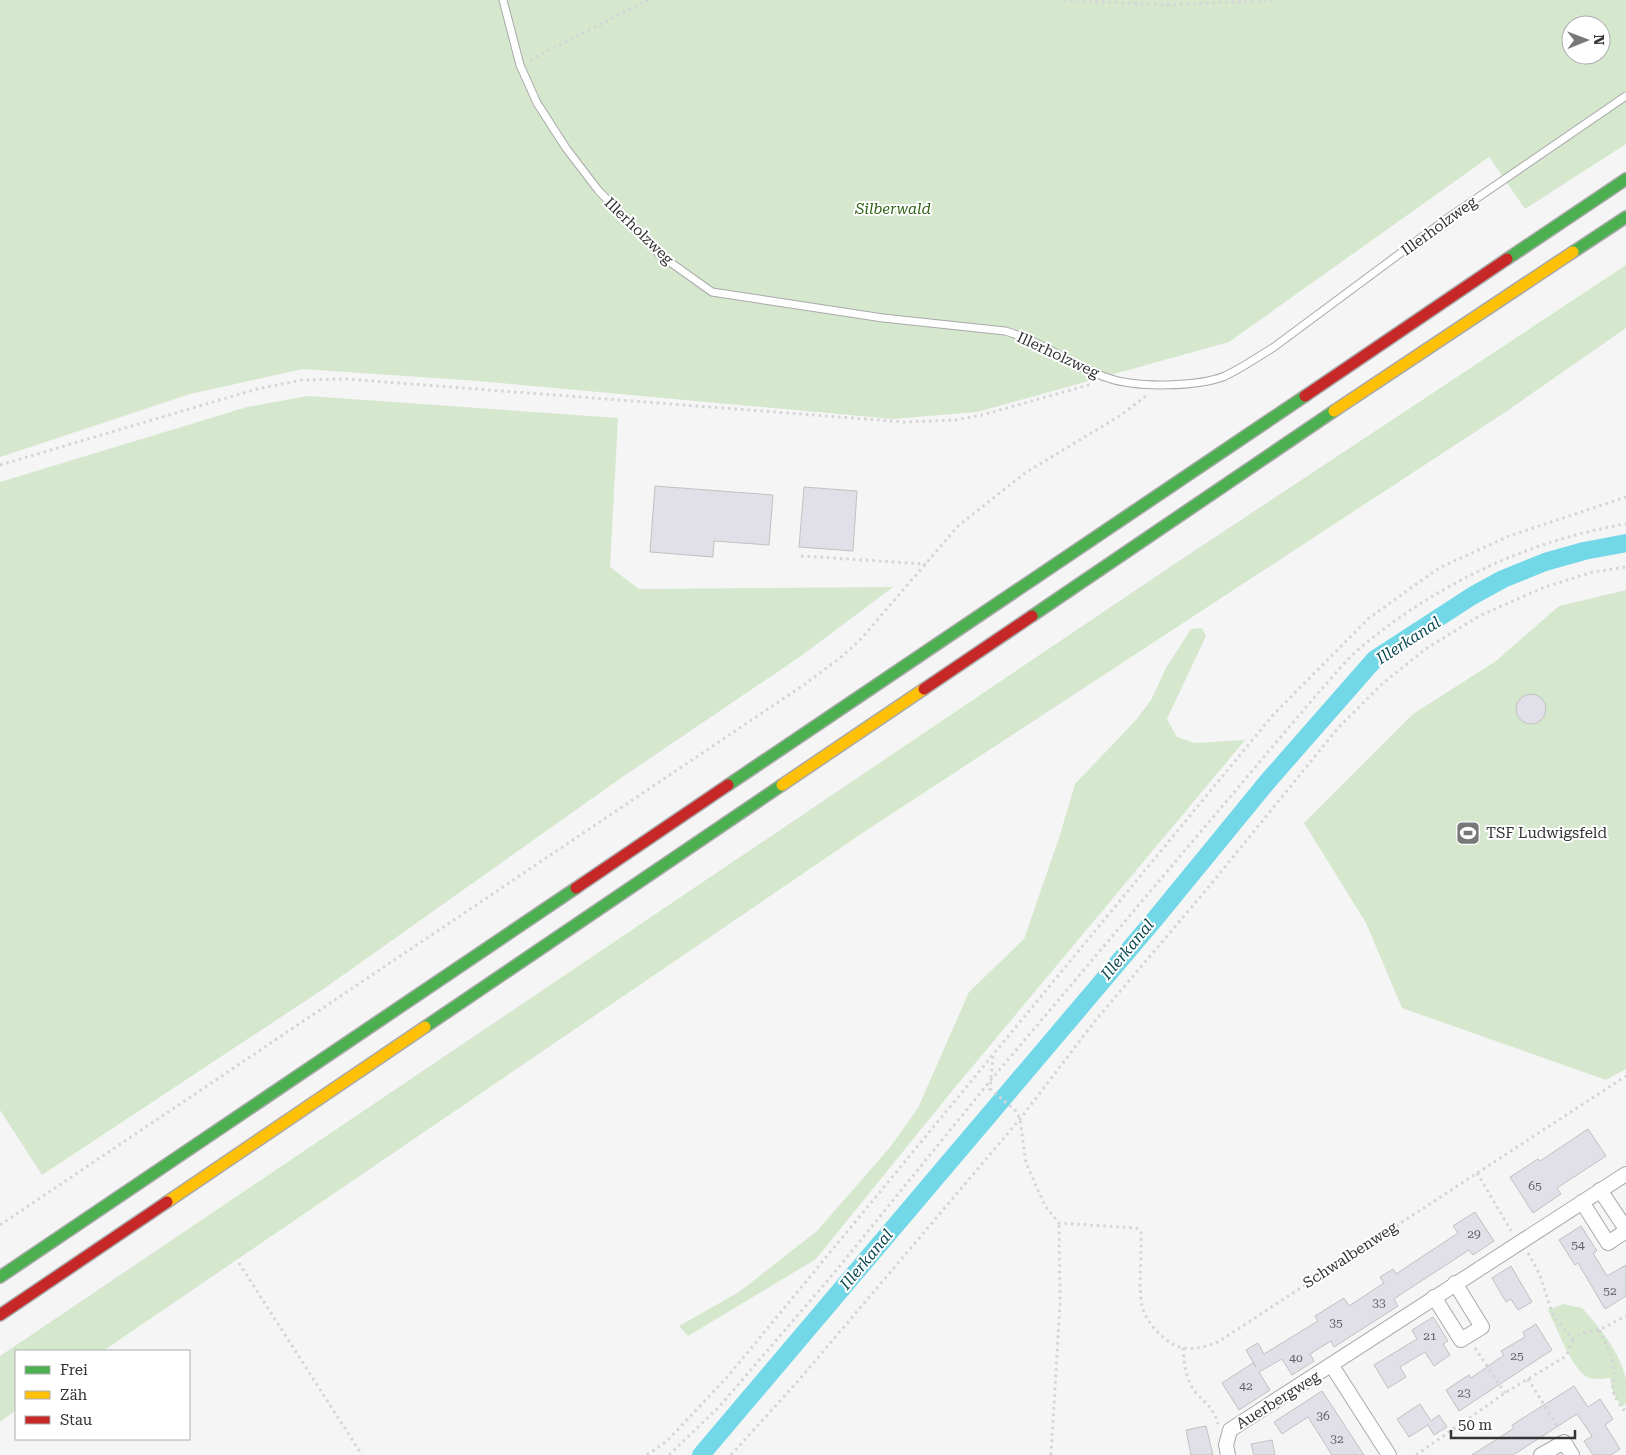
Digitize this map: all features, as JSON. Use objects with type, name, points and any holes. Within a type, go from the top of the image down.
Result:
[{"type":"highway","points":[[0,1278],[1626,179]]},
{"type":"highway","points":[[0,1315],[1361,393],[1626,217]]},
{"type":"street","name":"Auerbergweg","points":[[1227,1436],[1230,1430],[1332,1366],[1455,1283],[1626,1174]]},
{"type":"street","points":[[1582,1202],[1608,1243],[1626,1230],[1600,1190]]},
{"type":"street","points":[[1434,1297],[1461,1340],[1482,1327],[1455,1283]]},
{"type":"street","name":"Auerbergweg","points":[[1332,1366],[1389,1455]]},
{"type":"street","points":[[1227,1436],[1228,1455]]},
{"type":"street","points":[[1541,1455],[1564,1442],[1572,1455]]},
{"type":"lane","name":"Illerholzweg","points":[[503,0],[520,65],[536,103],[566,148],[598,190],[660,255],[712,292],[883,318],[1005,331],[1024,336],[1110,379],[1161,384],[1224,376],[1274,347],[1445,220],[1626,96]]},
{"type":"path","points":[[520,65],[648,0]]},
{"type":"path","points":[[1062,0],[1168,6],[1275,0]]},
{"type":"path","points":[[0,465],[257,388],[302,380],[347,379],[904,422],[955,420],[982,415],[1110,379]]},
{"type":"path","points":[[0,1225],[805,684],[840,658],[860,639],[958,526],[1012,483],[1065,447],[1121,415],[1161,384]]},
{"type":"path","points":[[647,1455],[666,1441],[730,1375],[1273,716],[1369,618],[1439,568],[1509,536],[1626,497]]},
{"type":"path","points":[[669,1455],[726,1400],[834,1273],[990,1081],[1318,693],[1358,650],[1401,617],[1476,572],[1542,546],[1602,528],[1626,524]]},
{"type":"path","points":[[801,556],[927,564]]},
{"type":"path","points":[[731,1455],[805,1372],[1020,1119],[1095,1021],[1207,889],[1338,728],[1382,684],[1427,648],[1481,615],[1545,587],[1593,572],[1626,568]]},
{"type":"path","points":[[994,1054],[990,1089],[1016,1111],[1020,1119],[1026,1164],[1045,1206],[1058,1223],[1060,1304],[1051,1455]]},
{"type":"path","name":"Schwalbenweg","points":[[1183,1348],[1204,1347],[1218,1342],[1626,1076]]},
{"type":"path","points":[[1477,1173],[1519,1243],[1535,1264],[1553,1315],[1573,1339]]},
{"type":"path","points":[[1058,1223],[1136,1228],[1141,1232],[1142,1306],[1157,1331],[1183,1348],[1186,1370],[1194,1391],[1214,1410],[1220,1430],[1227,1436]]},
{"type":"path","points":[[239,1263],[362,1455]]},
{"type":"path","points":[[1416,1455],[1505,1393],[1566,1356],[1573,1339],[1582,1333],[1599,1330],[1626,1316]]},
{"type":"path","points":[[1599,1330],[1612,1360],[1612,1393],[1626,1412]]},
{"type":"path","points":[[1467,1336],[1505,1393]]},
{"type":"path","points":[[1528,1379],[1562,1434],[1564,1442]]},
{"type":"green space","name":"Silberwald","points":[[0,0],[1626,0],[1626,144],[1525,209],[1489,157],[1229,342],[977,412],[892,419],[478,381],[303,369],[190,394],[0,457]]},
{"type":"green space","points":[[1626,265],[1626,328],[1504,413],[867,830],[104,1350],[15,1350],[15,1411],[0,1422],[0,1356],[1173,565]]},
{"type":"green space","points":[[308,396],[618,418],[610,567],[639,589],[893,587],[801,656],[621,778],[322,990],[42,1175],[0,1110],[0,482],[247,407]]},
{"type":"green space","name":"TSF Ludwigsfeld","points":[[1626,590],[1626,1069],[1606,1080],[1402,1008],[1366,923],[1304,823],[1413,714],[1496,661],[1559,606]]},
{"type":"green space","points":[[1202,628],[1206,636],[1167,719],[1177,737],[1195,743],[1245,740],[952,1091],[816,1259],[688,1336],[679,1326],[739,1292],[817,1231],[891,1146],[918,1108],[969,992],[1024,939],[1059,838],[1075,784],[1136,720],[1151,700],[1166,668],[1191,629]]},
{"type":"green space","points":[[1563,1304],[1582,1308],[1614,1350],[1626,1379],[1626,1403],[1622,1407],[1613,1393],[1610,1378],[1596,1379],[1587,1377],[1570,1357],[1548,1310]]},
{"type":"building","points":[[655,486],[773,495],[769,545],[714,541],[713,557],[650,552]]},
{"type":"building","points":[[804,487],[857,491],[853,551],[799,547]]},
{"type":"building","points":[[1531,694],[1537,695],[1545,703],[1545,715],[1537,723],[1531,724],[1525,723],[1517,715],[1516,709],[1517,703],[1525,695]]},
{"type":"building","points":[[1588,1129],[1606,1156],[1557,1188],[1561,1194],[1533,1213],[1510,1177],[1538,1159],[1540,1161]]},
{"type":"building","points":[[1475,1212],[1494,1241],[1473,1255],[1469,1250],[1406,1291],[1394,1299],[1398,1306],[1334,1347],[1331,1341],[1310,1354],[1314,1361],[1292,1375],[1282,1359],[1259,1372],[1270,1390],[1239,1410],[1222,1383],[1253,1363],[1256,1367],[1246,1350],[1258,1343],[1264,1354],[1318,1321],[1315,1316],[1344,1298],[1349,1306],[1384,1283],[1380,1277],[1393,1269],[1396,1274],[1458,1233],[1453,1226]]},
{"type":"building","points":[[1581,1226],[1597,1251],[1593,1253],[1607,1276],[1626,1265],[1626,1296],[1605,1309],[1578,1263],[1575,1265],[1559,1240]]},
{"type":"building","points":[[1511,1266],[1532,1302],[1518,1310],[1511,1299],[1506,1302],[1492,1278]]},
{"type":"building","points":[[1433,1317],[1448,1341],[1443,1344],[1450,1355],[1434,1366],[1425,1352],[1400,1367],[1406,1377],[1388,1388],[1374,1365],[1417,1339],[1412,1330]]},
{"type":"building","points":[[1536,1324],[1552,1350],[1459,1411],[1446,1390],[1469,1375],[1471,1378],[1504,1355],[1501,1351],[1525,1337],[1523,1332]]},
{"type":"building","points":[[1574,1386],[1588,1407],[1600,1399],[1613,1419],[1605,1425],[1620,1449],[1611,1455],[1593,1455],[1584,1441],[1592,1436],[1577,1414],[1513,1455],[1472,1455],[1514,1428],[1512,1425]]},
{"type":"building","points":[[1322,1391],[1364,1455],[1332,1455],[1308,1417],[1282,1434],[1274,1422]]},
{"type":"building","points":[[1420,1404],[1431,1421],[1439,1415],[1447,1427],[1434,1435],[1428,1425],[1409,1437],[1397,1419]]},
{"type":"building","points":[[1206,1426],[1213,1455],[1191,1455],[1186,1430]]},
{"type":"building","points":[[1272,1440],[1275,1455],[1254,1455],[1251,1444]]},
{"type":"waterway","name":"Illerkanal","points":[[701,1455],[1155,919],[1268,781],[1375,659],[1472,596],[1503,579],[1545,562],[1584,551],[1626,543]]},
{"type":"traffic: fast","points":[[1507,259],[1626,179]]},
{"type":"traffic: fast","points":[[1573,252],[1626,217]]},
{"type":"traffic: fast","points":[[728,785],[1305,396]]},
{"type":"traffic: fast","points":[[1032,616],[1334,411]]},
{"type":"traffic: fast","points":[[425,1027],[782,785]]},
{"type":"traffic: fast","points":[[0,1277],[576,888]]},
{"type":"traffic: slow","points":[[1334,411],[1573,252]]},
{"type":"traffic: slow","points":[[782,785],[924,689]]},
{"type":"traffic: slow","points":[[167,1202],[425,1027]]},
{"type":"traffic: jam","points":[[1305,396],[1507,259]]},
{"type":"traffic: jam","points":[[924,689],[1032,616]]},
{"type":"traffic: jam","points":[[576,888],[728,785]]},
{"type":"traffic: jam","points":[[0,1315],[167,1202]]},
{"type":"place","name":"TSF Ludwigsfeld","points":[[1468,833]]}]
